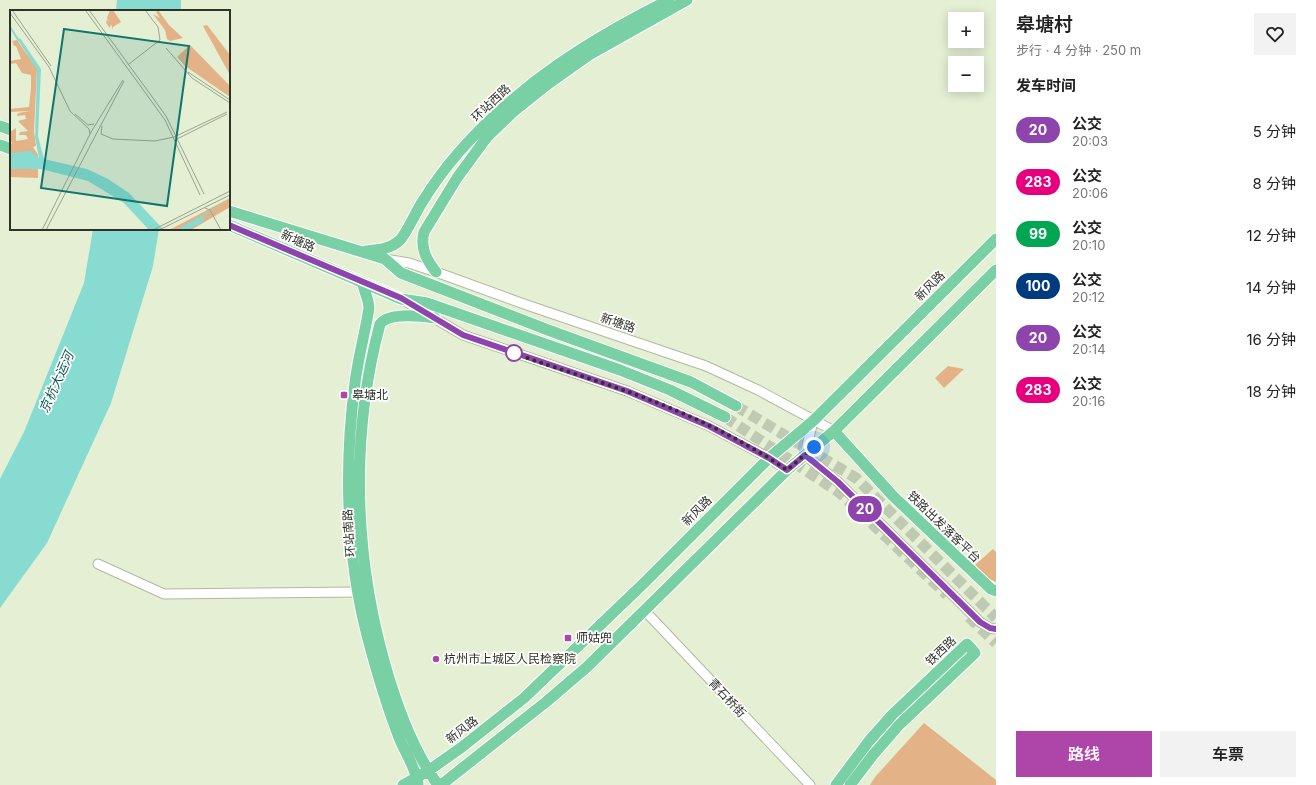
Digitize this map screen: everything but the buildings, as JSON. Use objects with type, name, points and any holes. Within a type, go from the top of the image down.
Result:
[{"type":"main road","name":"环站西路","points":[[361,252],[380,250],[400,240],[428,194],[458,153],[498,111],[544,73],[634,17],[669,0]]},
{"type":"main road","name":"环站西路","points":[[436,272],[426,258],[422,248],[424,232],[457,178],[487,138],[513,112],[548,84],[589,55],[687,0]]},
{"type":"main road","points":[[0,126],[10,130]]},
{"type":"main road","points":[[0,145],[10,149]]},
{"type":"main road","name":"新塘路","points":[[230,211],[385,259],[402,273],[548,330],[691,382],[736,406]]},
{"type":"main road","name":"新塘路","points":[[230,225],[401,298],[427,303],[620,370],[670,390],[725,417]]},
{"type":"main road","name":"新风路","points":[[403,785],[418,781],[428,771],[462,747],[524,698],[643,584],[769,458],[813,421],[996,239]]},
{"type":"main road","points":[[441,785],[558,692],[587,667],[787,470],[834,431],[996,270]]},
{"type":"main road","name":"环站南路","points":[[362,282],[369,308],[355,381],[350,430],[348,473],[351,536],[358,592],[367,636],[384,697],[400,740],[418,781]]},
{"type":"main road","name":"环站南路","points":[[435,318],[414,315],[404,316],[388,319],[382,321],[380,324],[371,357],[364,398],[360,443],[359,496],[365,570],[383,657],[413,744],[428,771],[438,785]]},
{"type":"main road","name":"铁路出发落客平台","points":[[834,431],[894,496],[992,589],[996,591]]},
{"type":"main road","name":"铁西路","points":[[836,785],[892,715],[967,644],[976,653],[899,726],[873,755],[850,785]]},
{"type":"street","name":"新塘路","points":[[385,259],[410,263],[524,304],[706,366],[758,390],[834,431]]},
{"type":"street","name":"新塘路","points":[[401,298],[463,335],[627,391],[709,426],[769,458],[787,470]]},
{"type":"street","points":[[813,421],[805,455],[838,482],[980,622],[996,630]]},
{"type":"street","points":[[98,564],[164,594],[358,592]]},
{"type":"street","name":"青石桥街","points":[[645,611],[810,785]]},
{"type":"shaded area","points":[[948,366],[964,369],[944,388],[935,378]]},
{"type":"shaded area","points":[[993,549],[996,552],[996,582],[985,577],[975,565]]},
{"type":"shaded area","points":[[924,723],[996,780],[996,785],[870,785],[875,777]]},
{"type":"water","points":[[117,0],[181,0],[181,10],[116,10]]},
{"type":"water","name":"京杭大运河","points":[[93,230],[159,230],[153,266],[111,403],[47,543],[0,608],[0,479],[24,432],[84,283]]},
{"type":"tunnel","points":[[736,406],[856,478],[996,618]]},
{"type":"tunnel","points":[[725,417],[840,493],[947,595]]},
{"type":"tunnel","points":[[969,617],[996,643]]},
{"type":"bus line","name":"20","points":[[230,225],[401,298],[463,335],[627,391],[709,426],[769,458],[787,470],[805,455],[838,482],[980,622],[990,628],[996,629]]},
{"type":"place","name":"皋塘北","points":[[344,395]]},
{"type":"place","name":"师姑兜","points":[[568,638]]},
{"type":"place","name":"杭州市上城区人民检察院","points":[[436,659]]},
{"type":"route","points":[[514,353],[627,391],[709,426],[769,458],[787,470],[814,447]]}]
